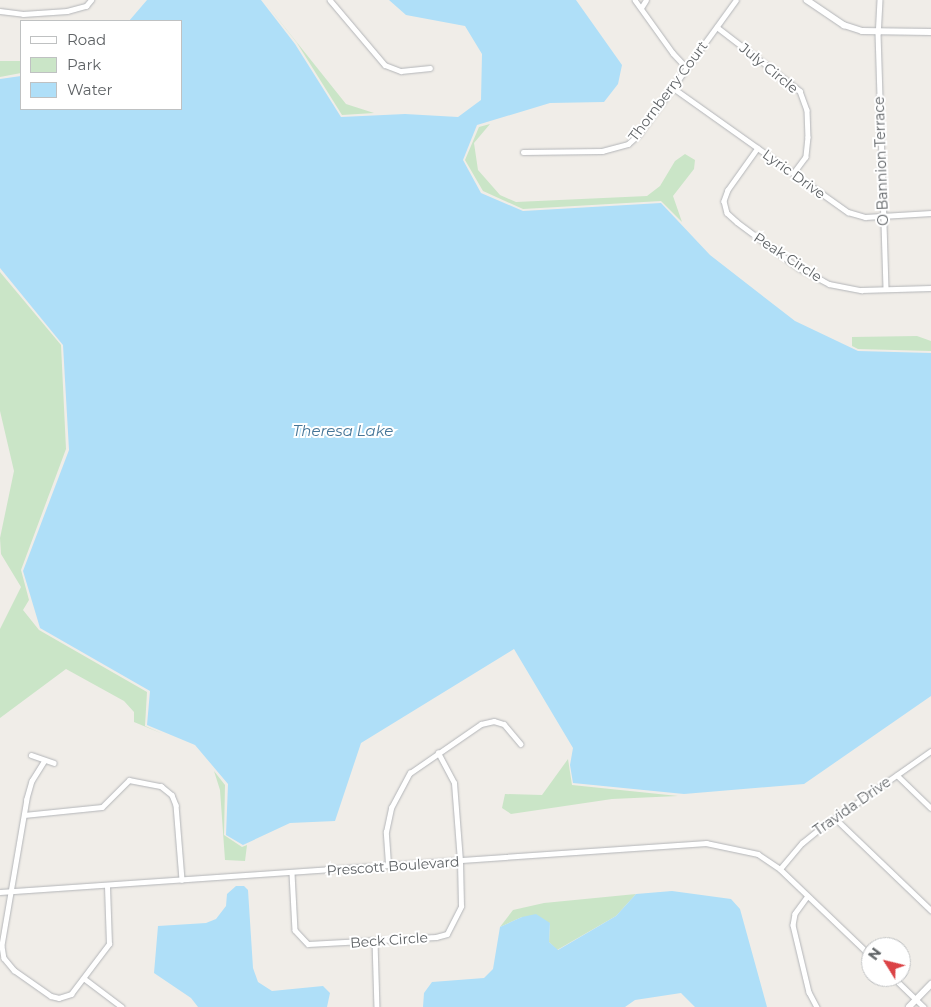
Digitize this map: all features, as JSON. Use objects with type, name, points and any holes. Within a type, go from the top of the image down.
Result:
[{"type":"street","points":[[0,11],[23,14],[67,11],[86,6],[92,0]]},
{"type":"street","points":[[330,0],[385,65],[400,71],[430,68]]},
{"type":"street","points":[[635,0],[672,54],[686,68]]},
{"type":"street","points":[[641,8],[646,0]]},
{"type":"street","name":"Thornberry Court","points":[[523,152],[617,150],[639,134],[736,0]]},
{"type":"street","points":[[807,0],[844,25],[878,33],[931,32]]},
{"type":"street","name":"O Bannion Terrace","points":[[880,0],[878,33],[882,216],[886,289]]},
{"type":"street","name":"July Circle","points":[[716,27],[800,91],[807,110],[808,137],[806,157],[794,173]]},
{"type":"street","name":"Lyric Drive","points":[[672,87],[848,212],[865,217],[931,213]]},
{"type":"street","name":"Peak Circle","points":[[758,148],[728,190],[724,201],[727,213],[813,277],[847,289],[931,288]]},
{"type":"street","points":[[388,864],[386,832],[398,790],[410,773],[482,724],[494,722],[504,724],[522,744]]},
{"type":"street","name":"Travida Drive","points":[[780,869],[802,843],[931,751]]},
{"type":"street","name":"Beck Circle","points":[[292,873],[295,930],[308,944],[375,942],[447,934],[461,906],[460,861],[454,783],[438,753]]},
{"type":"street","points":[[31,755],[44,762],[54,763]]},
{"type":"street","points":[[44,762],[32,781],[24,815],[2,946],[4,958],[14,970],[59,998],[71,994],[85,979],[109,944],[107,886]]},
{"type":"street","points":[[897,775],[931,808]]},
{"type":"street","points":[[24,815],[102,807],[129,780],[161,786],[172,795],[176,805],[182,880]]},
{"type":"street","points":[[836,818],[931,910]]},
{"type":"street","name":"Prescott Boulevard","points":[[0,892],[706,843],[758,854],[780,869],[808,896]]},
{"type":"street","points":[[817,1007],[809,992],[793,926],[795,914],[808,896],[861,946]]},
{"type":"street","points":[[375,942],[377,1007]]},
{"type":"street","points":[[85,979],[121,1006]]},
{"type":"street","points":[[909,1007],[931,984]]},
{"type":"street","points":[[904,987],[924,1007]]},
{"type":"green space","points":[[263,0],[346,104],[374,113],[342,115],[297,43]]},
{"type":"green space","points":[[0,61],[20,61],[20,73],[0,77]]},
{"type":"green space","points":[[490,124],[474,143],[478,170],[500,195],[516,202],[647,196],[660,186],[675,161],[685,154],[695,160],[694,169],[673,196],[682,222],[661,201],[523,209],[483,191],[465,160],[479,127]]},
{"type":"green space","points":[[0,272],[61,345],[66,449],[21,570],[29,600],[23,610],[39,630],[147,692],[145,726],[163,734],[134,722],[134,712],[124,701],[66,669],[0,718],[0,629],[21,587],[1,554],[0,538],[14,471],[0,411]]},
{"type":"green space","points":[[917,336],[931,341],[931,351],[858,349],[852,346],[852,337]]},
{"type":"green space","points":[[568,759],[572,785],[678,796],[612,799],[511,814],[502,808],[505,794],[542,795]]},
{"type":"green space","points":[[214,771],[225,785],[224,835],[242,847],[247,845],[245,861],[225,860],[220,790]]},
{"type":"green space","points":[[636,894],[616,916],[557,950],[549,942],[550,923],[522,917],[500,927],[513,910],[544,903]]},
{"type":"water","name":"Theresa Lake","points":[[147,0],[261,0],[295,44],[341,117],[405,114],[458,117],[481,100],[482,54],[465,26],[406,15],[389,0],[576,0],[622,65],[618,84],[604,102],[550,103],[477,125],[463,160],[481,193],[523,211],[661,203],[710,255],[795,321],[858,351],[931,353],[931,696],[804,784],[684,794],[573,783],[570,765],[573,748],[514,649],[361,743],[335,821],[290,823],[243,845],[226,835],[228,784],[195,745],[147,725],[150,691],[40,628],[23,571],[69,450],[63,345],[0,268],[0,79],[20,76],[20,110],[182,110],[182,20],[130,20]]},
{"type":"water","points":[[236,886],[244,886],[248,890],[253,968],[258,982],[272,991],[323,986],[330,993],[327,1007],[198,1007],[191,998],[154,973],[158,926],[206,923],[216,919],[226,906],[227,894]]},
{"type":"water","points":[[672,891],[731,899],[740,909],[767,1007],[695,1007],[681,993],[635,1000],[625,1007],[423,1007],[424,993],[432,982],[484,978],[493,969],[500,927],[522,917],[536,914],[550,923],[549,942],[558,950],[616,916],[636,894]]}]
